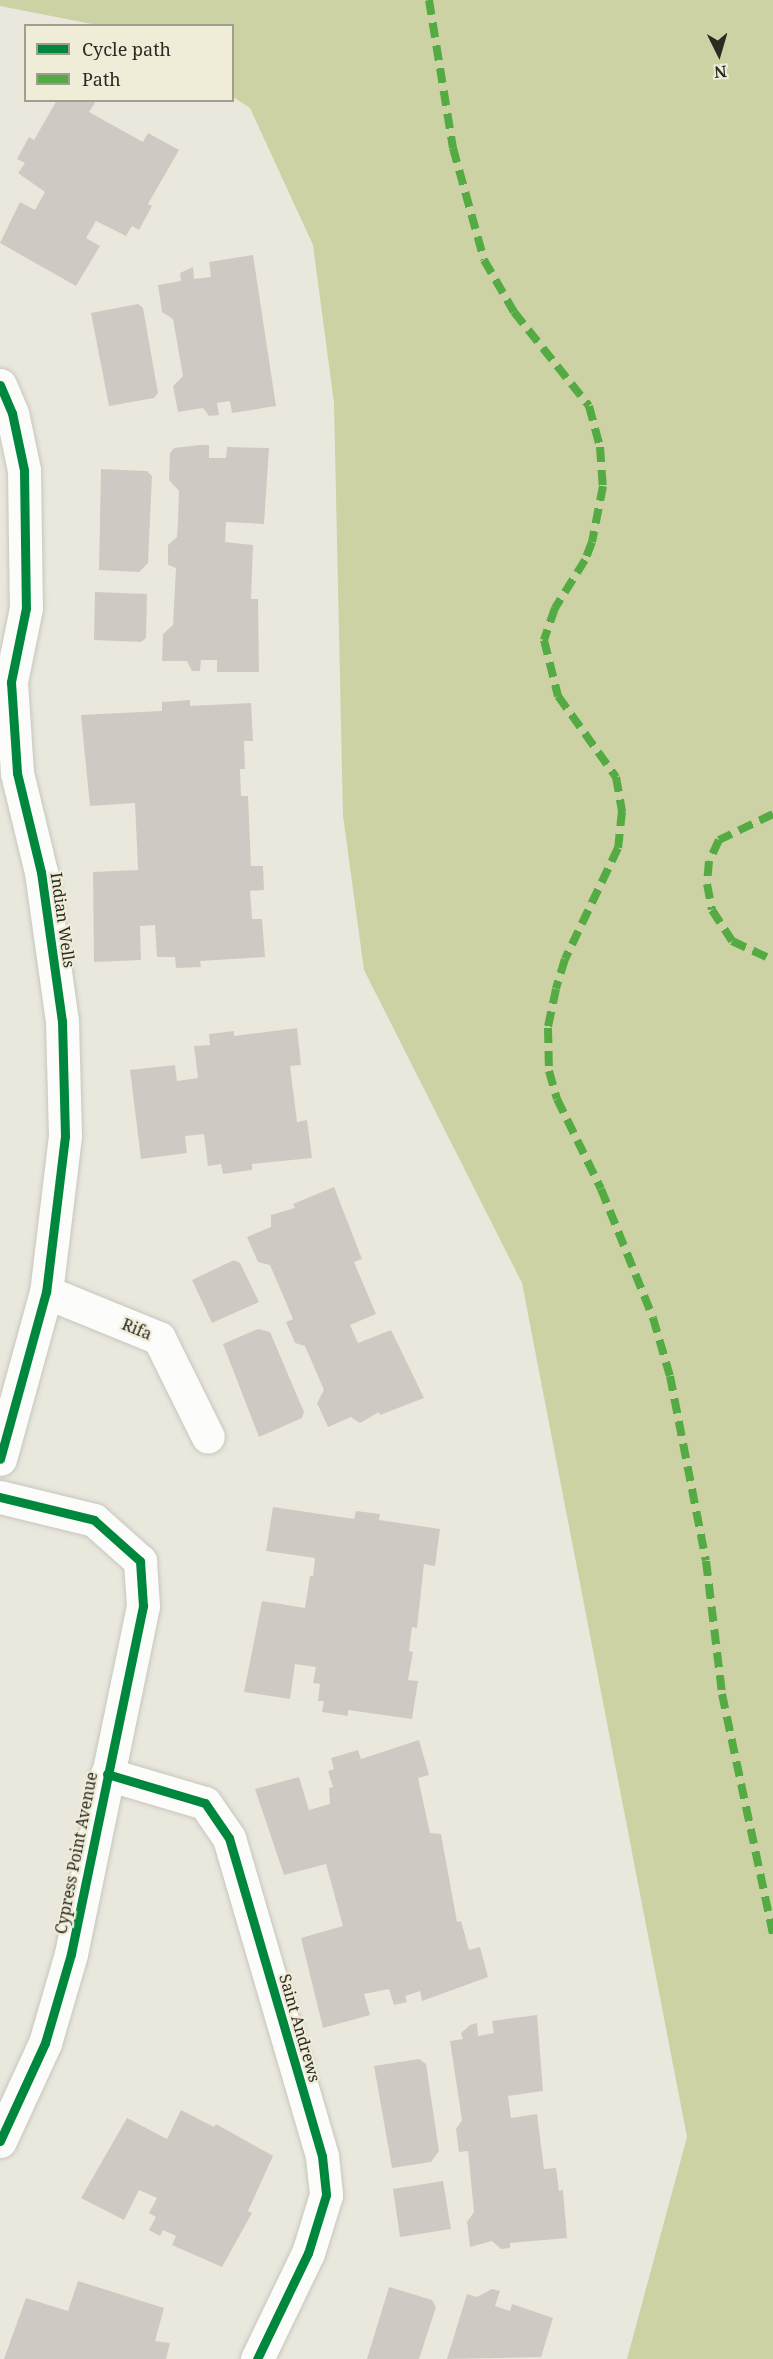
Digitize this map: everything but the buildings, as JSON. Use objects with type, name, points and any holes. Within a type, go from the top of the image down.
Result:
[{"type":"street","name":"Indian Wells","points":[[0,385],[12,413],[24,470],[27,539],[26,608],[5,682],[17,773],[41,872],[62,1021],[65,1136],[46,1292],[0,1459]]},
{"type":"street","name":"Rifa","points":[[46,1292],[159,1338],[208,1437]]},
{"type":"street","name":"Cypress Point Avenue","points":[[0,1497],[94,1520],[141,1561],[143,1606],[71,1954],[45,2043],[0,2141]]},
{"type":"street","name":"Saint Andrews","points":[[107,1774],[205,1803],[229,1838],[322,2156],[326,2195],[308,2253],[257,2359]]},
{"type":"green space","points":[[0,0],[773,0],[773,2359],[627,2359],[687,2137],[522,1283],[364,970],[343,816],[334,403],[313,245],[250,108],[234,98],[234,24],[92,24],[0,6]]},
{"type":"marked path","points":[[429,0],[453,148],[484,260],[514,312],[589,406],[600,447],[603,486],[592,542],[585,560],[555,608],[544,640],[558,696],[616,777],[622,811],[618,848],[565,959],[556,989],[548,1028],[549,1071],[557,1099],[601,1189],[653,1318],[670,1376],[706,1561],[722,1694],[773,1934]]},
{"type":"marked path","points":[[773,814],[719,840],[709,861],[707,884],[712,910],[732,941],[773,960]]},
{"type":"cycle path","points":[[0,385],[12,413],[24,470],[26,608],[11,682],[17,773],[41,872],[62,1021],[65,1136],[46,1292],[0,1459]]},
{"type":"cycle path","points":[[0,1497],[94,1520],[140,1561],[143,1606],[71,1954],[45,2043],[0,2141]]},
{"type":"cycle path","points":[[107,1774],[205,1803],[229,1838],[322,2156],[326,2195],[308,2253],[257,2359]]}]
